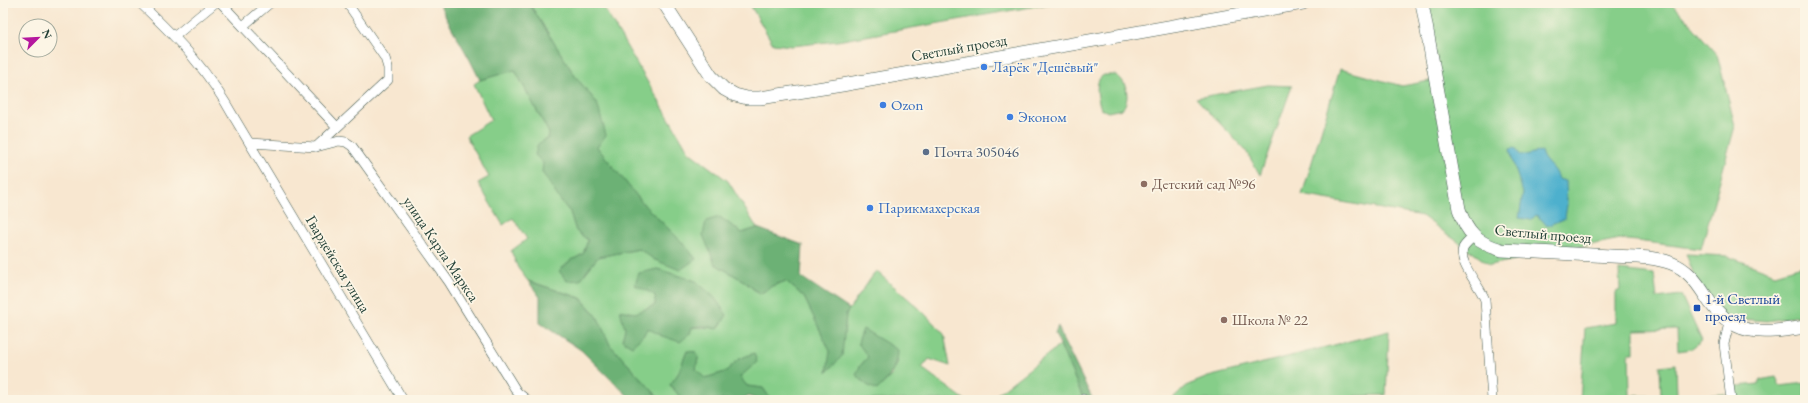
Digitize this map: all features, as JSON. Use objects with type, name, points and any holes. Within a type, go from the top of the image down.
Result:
[{"type":"street","points":[[140,3],[175,36],[200,64],[220,92],[250,143]]},
{"type":"street","points":[[243,26],[270,3]]},
{"type":"street","points":[[316,147],[388,80],[388,68],[384,58],[348,3]]},
{"type":"street","name":"Светлый проезд","points":[[664,3],[711,76],[724,89],[735,95],[746,98],[760,98],[842,85],[1303,3]]},
{"type":"street","name":"Светлый проезд","points":[[1422,3],[1459,209],[1464,224],[1473,236],[1486,246],[1502,250],[1640,258],[1669,262],[1686,271],[1693,277],[1714,310],[1729,323]]},
{"type":"street","points":[[175,36],[222,4],[337,127]]},
{"type":"street","name":"улица Карла Маркса","points":[[250,143],[316,147],[339,141],[346,142],[352,146],[449,282],[517,392],[527,400]]},
{"type":"street","name":"Гвардейская улица","points":[[250,143],[403,400]]},
{"type":"street","points":[[1473,236],[1464,245],[1462,253],[1468,271],[1485,300],[1492,400]]},
{"type":"street","points":[[1731,400],[1724,344],[1729,323],[1751,331],[1764,332],[1805,327]]},
{"type":"green space","points":[[439,3],[529,3],[575,76],[597,103],[606,135],[597,147],[645,206],[682,242],[696,259],[680,270],[655,260],[639,249],[598,257],[580,280],[567,281],[559,271],[570,261],[583,254],[588,240],[576,231],[570,212],[560,200],[542,172],[543,163],[535,155],[538,144],[548,138],[549,133],[515,70],[480,80]]},
{"type":"green space","points":[[529,3],[601,3],[689,152],[728,181],[757,228],[742,233],[732,226],[715,264],[744,281],[759,294],[772,286],[786,281],[804,297],[831,351],[828,372],[844,334],[846,314],[876,271],[920,309],[944,334],[950,366],[929,359],[922,368],[965,400],[768,400],[770,398],[763,388],[747,386],[740,377],[739,359],[725,372],[705,378],[696,371],[698,358],[696,352],[687,351],[678,374],[670,385],[683,400],[661,400],[610,345],[597,316],[581,298],[528,281],[518,268],[511,251],[527,239],[513,218],[503,225],[478,183],[489,177],[466,136],[491,120],[474,84],[480,80],[515,70],[549,133],[544,163],[560,200],[570,212],[576,231],[588,240],[583,254],[570,261],[580,280],[598,257],[640,249],[655,260],[696,259],[682,242],[645,206],[596,146],[597,103],[575,76]],"holes":[[[657,269],[696,281],[718,329],[696,327],[662,336],[647,327],[622,340],[627,326],[633,317],[655,305]],[[868,357],[898,361],[892,375],[877,390],[860,366]]]},
{"type":"green space","points":[[749,3],[1054,3],[837,41],[792,46],[773,44]]},
{"type":"green space","points":[[1427,3],[1672,3],[1717,54],[1735,126],[1701,249],[1620,239],[1490,265],[1422,216],[1302,195],[1340,69],[1402,86],[1440,79]]},
{"type":"green space","points":[[1104,75],[1116,75],[1123,82],[1127,96],[1125,105],[1122,109],[1108,112],[1101,109],[1097,86],[1098,81]]},
{"type":"green space","points":[[1268,85],[1292,86],[1260,175],[1246,151],[1196,98]]},
{"type":"green space","points":[[720,217],[742,233],[757,228],[803,245],[801,277],[849,309],[846,314],[842,356],[827,372],[830,351],[804,297],[786,281],[772,286],[760,294],[744,281],[715,264],[703,235],[706,221]]},
{"type":"green space","points":[[1686,254],[1727,256],[1775,274],[1805,265],[1805,315],[1768,321],[1710,317]]},
{"type":"green space","points":[[657,269],[696,281],[714,297],[727,315],[718,329],[704,326],[692,327],[690,334],[680,342],[662,336],[647,328],[644,335],[632,346],[622,340],[625,329],[620,310],[635,313],[655,305],[655,295],[635,285],[639,273]]},
{"type":"green space","points":[[1619,270],[1654,274],[1657,298],[1681,295],[1702,341],[1692,349],[1678,351],[1677,329],[1634,330],[1634,353],[1629,353],[1630,396],[1661,396],[1660,366],[1676,364],[1677,396],[1725,394],[1726,400],[1580,400],[1585,328],[1616,323],[1616,292],[1620,290]]},
{"type":"green space","points":[[528,281],[580,298],[597,316],[610,345],[661,400],[632,400],[581,350],[540,323],[540,297]]},
{"type":"green space","points":[[1058,326],[1093,400],[1084,400],[1055,333]]},
{"type":"green space","points":[[863,329],[898,350],[895,367],[877,390],[867,385],[856,375],[860,366],[868,357],[858,343]]},
{"type":"green space","points":[[1389,331],[1386,395],[1354,396],[1354,400],[1170,400],[1188,385],[1208,377]]},
{"type":"green space","points":[[1060,345],[1084,400],[1001,400],[997,394]]},
{"type":"green space","points":[[687,351],[696,352],[698,358],[696,370],[705,378],[725,372],[739,359],[754,353],[757,362],[740,377],[747,386],[763,388],[770,398],[768,400],[760,400],[747,396],[741,400],[683,400],[670,385],[678,374]]},
{"type":"green space","points":[[1776,377],[1780,386],[1805,383],[1805,400],[1737,400],[1736,386],[1759,384],[1759,380]]},
{"type":"water","points":[[1515,148],[1521,156],[1541,151],[1544,158],[1554,170],[1558,179],[1566,181],[1567,205],[1565,218],[1547,226],[1536,215],[1531,220],[1519,218],[1523,193],[1510,149]]},
{"type":"place","name":"Ларёк \"Дешёвый\"","points":[[984,67]]},
{"type":"place","name":"Ozon","points":[[883,105]]},
{"type":"place","name":"Эконом","points":[[1010,117]]},
{"type":"place","name":"Почта 305046","points":[[926,152]]},
{"type":"place","name":"Детский сад №96","points":[[1144,184]]},
{"type":"place","name":"Парикмахерская","points":[[870,208]]},
{"type":"place","name":"1-й Светлый проезд","points":[[1697,308]]},
{"type":"place","name":"Школа № 22","points":[[1224,320]]}]
